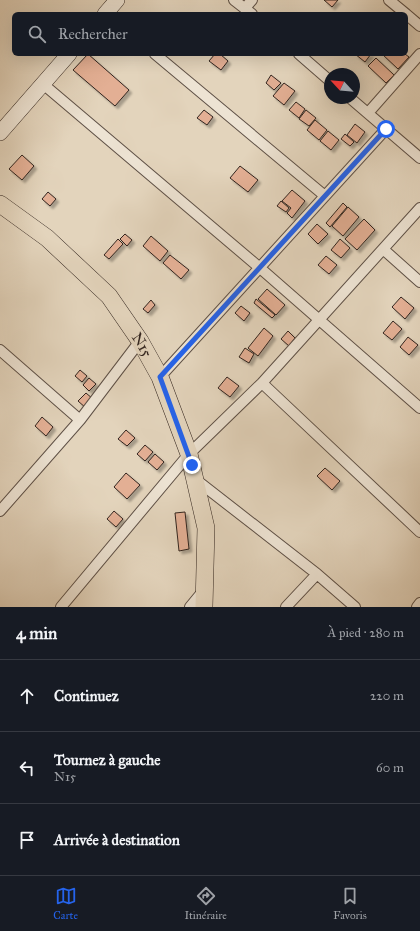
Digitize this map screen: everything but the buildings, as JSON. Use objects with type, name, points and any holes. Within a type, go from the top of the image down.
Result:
[{"type":"main road","name":"N15","points":[[0,204],[47,238],[109,296],[140,341],[160,377],[189,454],[206,528],[204,607]]},
{"type":"street","points":[[108,12],[117,0]]},
{"type":"street","points":[[234,0],[248,11],[252,0]]},
{"type":"street","points":[[389,0],[404,12]]},
{"type":"street","points":[[408,16],[420,26]]},
{"type":"street","points":[[368,113],[420,54]]},
{"type":"street","points":[[0,133],[68,56]]},
{"type":"street","points":[[157,56],[325,196]]},
{"type":"street","points":[[301,56],[324,76]]},
{"type":"street","points":[[43,84],[260,268],[420,408]]},
{"type":"street","points":[[357,104],[420,158]]},
{"type":"street","points":[[160,377],[386,129]]},
{"type":"street","points":[[61,607],[189,454],[262,383],[420,208]]},
{"type":"street","points":[[383,250],[420,282]]},
{"type":"street","points":[[0,511],[80,420],[140,341]]},
{"type":"street","points":[[0,350],[80,420]]},
{"type":"street","points":[[262,383],[420,532]]},
{"type":"street","points":[[195,479],[317,574],[355,607]]},
{"type":"street","points":[[286,607],[317,574]]},
{"type":"street","points":[[190,607],[205,590]]},
{"type":"street","points":[[417,607],[420,603]]},
{"type":"route","points":[[192,465],[160,377],[386,129]]}]
